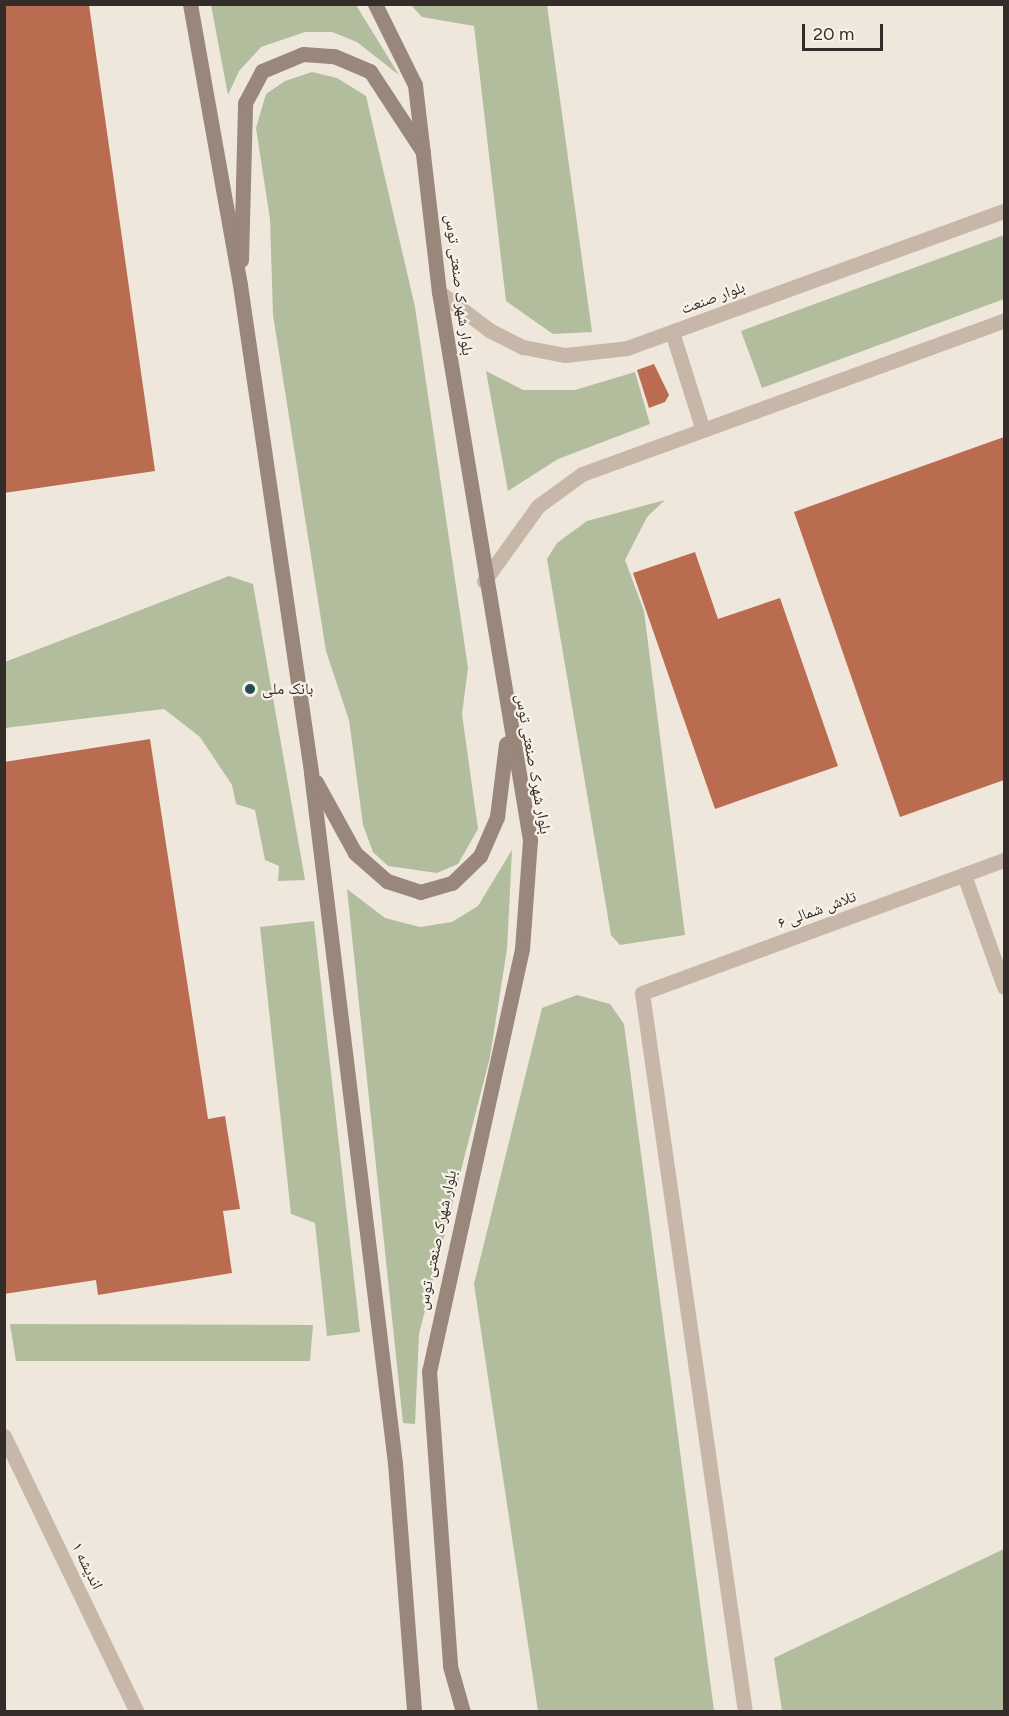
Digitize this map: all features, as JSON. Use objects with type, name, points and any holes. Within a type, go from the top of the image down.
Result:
[{"type":"main road","points":[[190,4],[240,285],[311,773],[395,1463],[414,1712]]},
{"type":"main road","name":"بلوار شهرک صنعتی توس","points":[[375,4],[415,85],[426,157],[439,292],[508,729],[530,840],[522,949],[429,1371],[450,1666],[463,1712]]},
{"type":"main road","points":[[240,285],[245,103],[262,71],[303,54],[334,56],[370,71],[426,157]]},
{"type":"main road","points":[[311,773],[355,853],[387,881],[420,892],[452,883],[480,856],[497,817],[508,729]]},
{"type":"street","name":"بلوار صنعت","points":[[439,292],[506,338],[565,355],[627,348],[1005,211]]},
{"type":"street","points":[[484,581],[538,506],[582,474],[702,427],[1005,320]]},
{"type":"street","points":[[672,332],[702,427]]},
{"type":"street","name":"تلاش شمالی ۶","points":[[745,1712],[642,993],[1005,860]]},
{"type":"street","points":[[964,875],[1005,987]]},
{"type":"street","name":"اندیشه ۱","points":[[4,1436],[137,1712]]},
{"type":"green space","points":[[211,5],[356,5],[399,75],[357,42],[332,32],[305,32],[261,47],[239,71],[228,95]]},
{"type":"green space","points":[[411,5],[547,5],[592,332],[553,334],[506,301],[474,26],[422,17]]},
{"type":"green space","points":[[312,72],[337,78],[366,96],[415,307],[468,668],[462,714],[478,829],[458,864],[437,873],[388,866],[373,852],[363,825],[349,720],[326,651],[273,315],[270,219],[256,128],[266,94],[285,81]]},
{"type":"green space","points":[[1004,235],[1004,299],[762,388],[741,331]]},
{"type":"green space","points":[[486,371],[523,390],[575,390],[635,372],[650,424],[558,459],[508,491]]},
{"type":"green space","points":[[665,500],[647,517],[625,560],[644,611],[685,935],[620,945],[611,935],[547,559],[557,543],[587,521]]},
{"type":"green space","points":[[229,576],[253,584],[305,880],[278,881],[279,866],[265,860],[255,810],[236,804],[232,785],[200,737],[164,709],[5,728],[5,662]]},
{"type":"green space","points":[[512,850],[507,949],[490,1057],[419,1334],[415,1424],[403,1423],[347,889],[385,918],[420,927],[452,922],[478,906]]},
{"type":"green space","points":[[314,921],[360,1332],[327,1336],[315,1223],[291,1214],[260,927]]},
{"type":"green space","points":[[577,995],[610,1004],[624,1024],[714,1711],[538,1711],[474,1284],[542,1008]]},
{"type":"green space","points":[[10,1324],[313,1325],[310,1361],[16,1361]]},
{"type":"green space","points":[[1004,1549],[1004,1711],[782,1711],[774,1658]]},
{"type":"building","points":[[4,5],[89,5],[155,471],[4,493]]},
{"type":"building","points":[[654,364],[669,395],[665,402],[649,408],[637,370]]},
{"type":"building","points":[[1004,437],[1004,780],[900,817],[794,512]]},
{"type":"building","points":[[695,552],[718,619],[780,598],[838,766],[715,809],[633,573]]},
{"type":"building","points":[[150,739],[208,1119],[225,1116],[240,1209],[223,1211],[232,1273],[98,1295],[96,1280],[4,1294],[4,762]]},
{"type":"place","name":"بانک ملی","points":[[250,689]]}]
